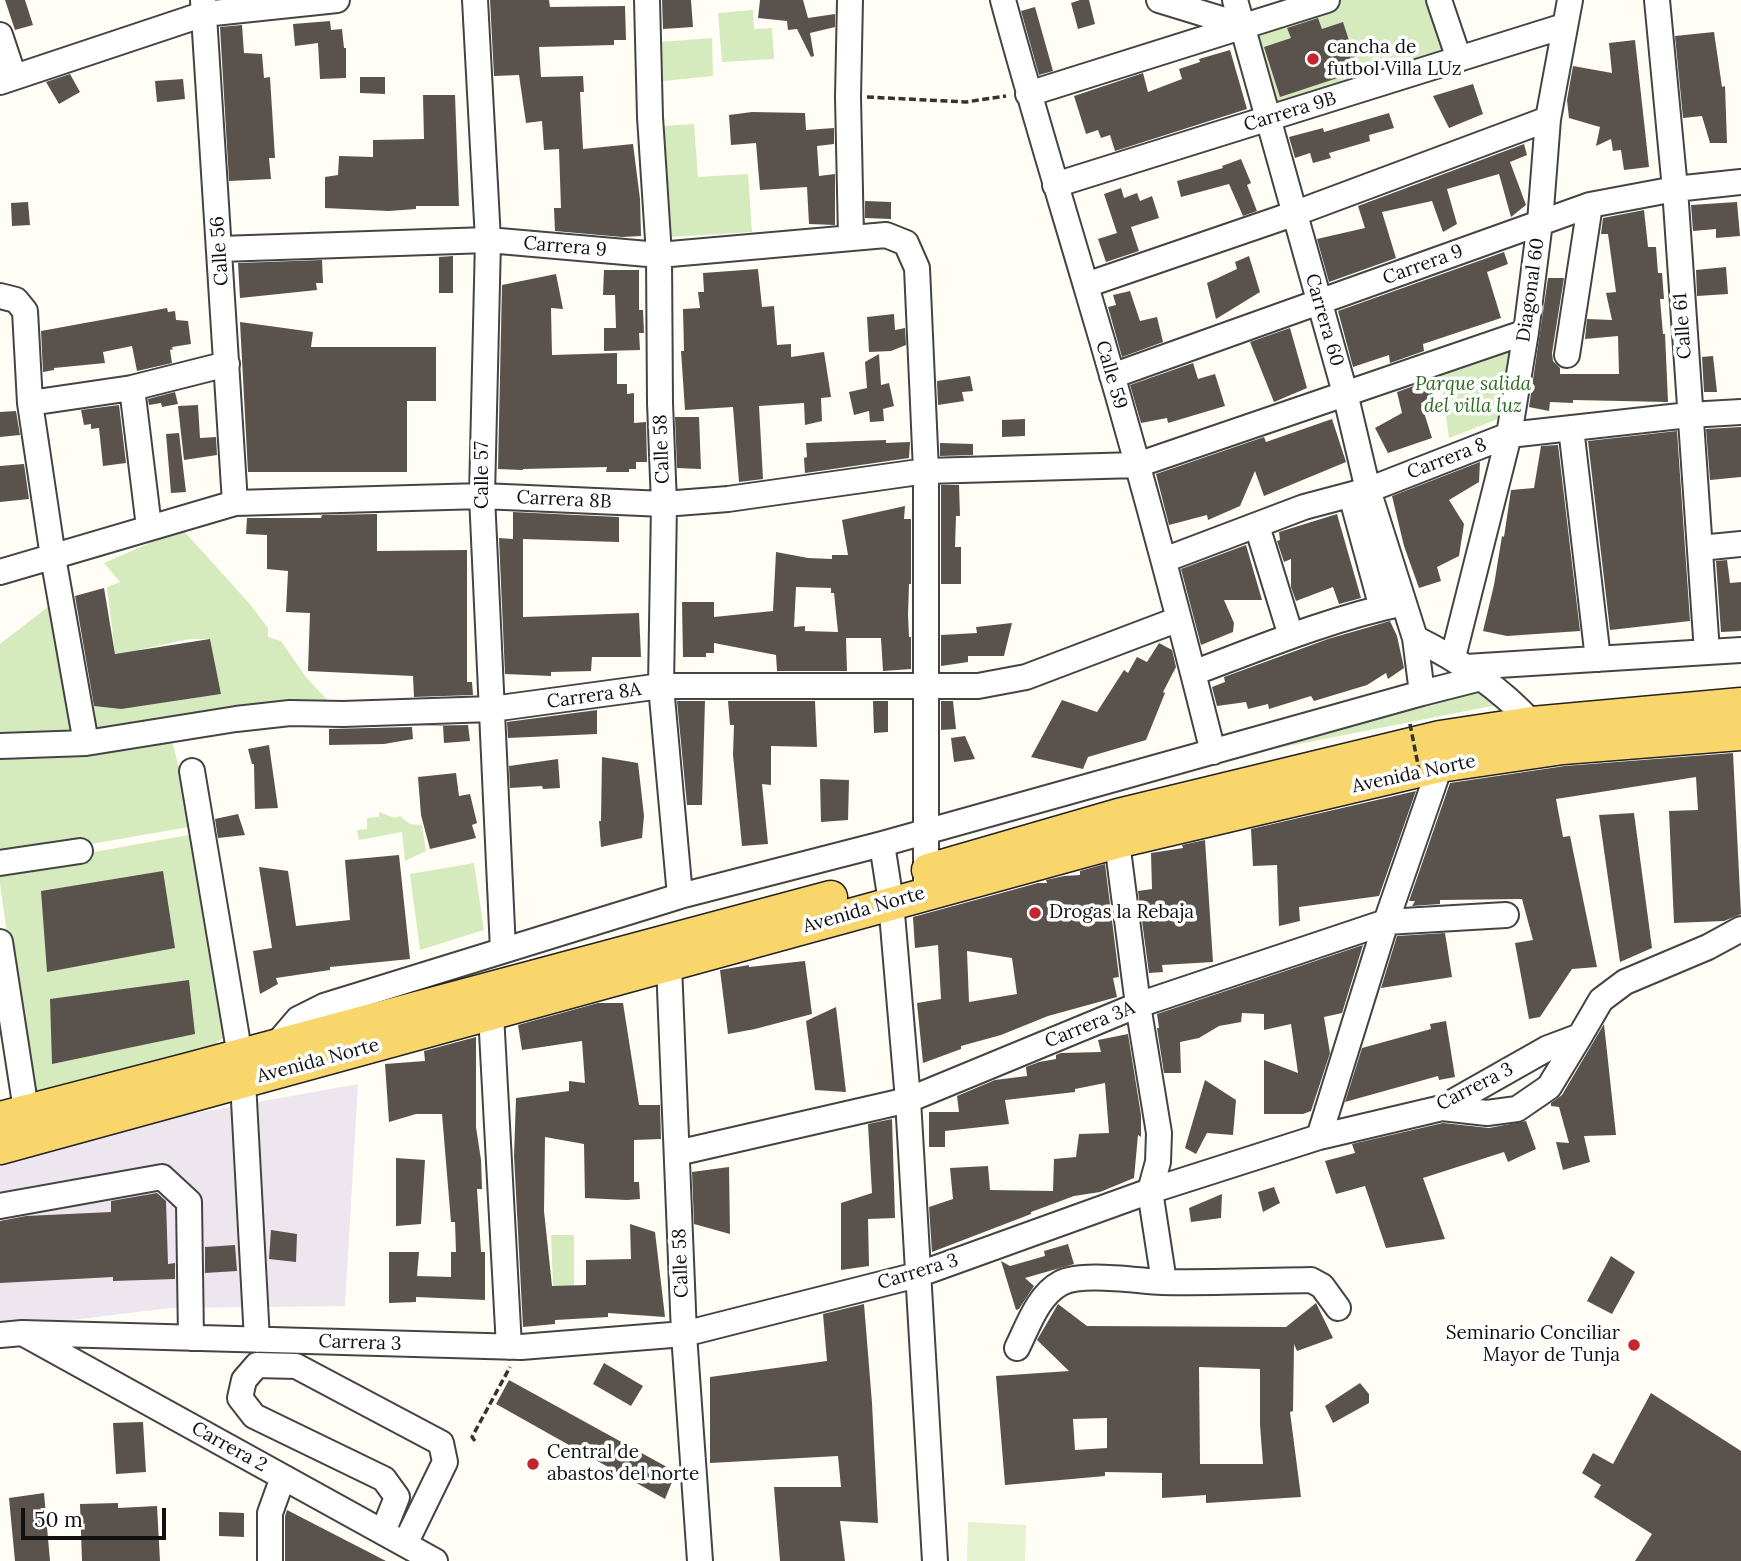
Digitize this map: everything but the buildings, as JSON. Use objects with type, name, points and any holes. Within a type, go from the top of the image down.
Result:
[{"type":"main road","name":"Avenida Norte","points":[[926,882],[1118,816],[1427,740],[1532,723],[1741,704]]},
{"type":"main road","name":"Avenida Norte","points":[[0,1148],[241,1069],[274,1047],[926,882],[1430,771],[1563,748],[1741,734]]},
{"type":"main road","name":"Avenida Norte","points":[[13,1114],[241,1069],[491,1014],[669,965],[889,892]]},
{"type":"street","points":[[0,35],[7,80],[203,7],[337,0]]},
{"type":"street","name":"Calle 57","points":[[475,0],[488,240],[482,496],[503,950]]},
{"type":"street","name":"Calle 58","points":[[647,0],[650,117],[659,255],[664,504],[661,686],[680,897]]},
{"type":"street","points":[[850,0],[848,97],[851,238]]},
{"type":"street","name":"Calle 59","points":[[1003,0],[1164,560],[1213,752]]},
{"type":"street","points":[[1159,0],[1244,26]]},
{"type":"street","name":"Carrera 60","points":[[1235,0],[1345,393],[1360,492],[1393,606],[1415,638],[1422,693]]},
{"type":"street","points":[[1028,94],[1327,0]]},
{"type":"street","points":[[1439,0],[1459,59]]},
{"type":"street","name":"Diagonal 60","points":[[1466,667],[1526,331],[1541,222],[1548,119],[1570,0]]},
{"type":"street","name":"Calle 61","points":[[1657,0],[1675,189],[1707,652]]},
{"type":"street","name":"Calle 56","points":[[203,7],[235,503]]},
{"type":"street","name":"Carrera 9B","points":[[1055,185],[1564,26]]},
{"type":"street","points":[[1086,285],[1296,213],[1548,119]]},
{"type":"street","name":"Carrera 9","points":[[1112,376],[1590,205],[1675,189],[1741,182]]},
{"type":"street","points":[[1567,355],[1590,205]]},
{"type":"street","name":"Carrera 9","points":[[220,250],[488,240],[659,255],[886,235],[906,243],[917,268],[926,471]]},
{"type":"street","points":[[8,298],[25,311],[30,403],[52,557],[86,743]]},
{"type":"street","points":[[1136,465],[1526,331]]},
{"type":"street","points":[[30,403],[132,388],[227,364]]},
{"type":"street","points":[[132,388],[149,527]]},
{"type":"street","name":"Carrera 8","points":[[1164,560],[1304,507],[1360,492],[1509,435],[1689,415],[1741,412]]},
{"type":"street","points":[[1571,428],[1598,659]]},
{"type":"street","name":"Carrera 8B","points":[[0,572],[235,503],[482,496],[664,504],[739,498],[926,471],[1136,465]]},
{"type":"street","points":[[926,471],[926,882]]},
{"type":"street","points":[[1257,526],[1291,636]]},
{"type":"street","points":[[1700,548],[1741,544]]},
{"type":"street","points":[[1194,673],[1291,636],[1393,606]]},
{"type":"street","name":"Carrera 8A","points":[[0,746],[86,743],[290,713],[342,715],[492,709],[661,686],[978,686],[1026,677],[1179,619]]},
{"type":"street","points":[[1415,638],[1466,667],[1510,700],[1532,723]]},
{"type":"street","name":"Avenida Norte","points":[[274,1047],[298,1019],[324,1006],[680,897],[882,844],[1422,693],[1466,667],[1741,650]]},
{"type":"street","points":[[192,771],[241,1069],[257,1340]]},
{"type":"street","points":[[1319,1137],[1430,771]]},
{"type":"street","points":[[1117,842],[1138,1005],[1159,1133],[1158,1162],[1150,1191],[1163,1274]]},
{"type":"street","points":[[882,844],[889,892],[908,1100],[935,1561]]},
{"type":"street","points":[[0,863],[80,851]]},
{"type":"street","name":"Carrera 3A","points":[[677,1153],[908,1100],[1138,1005],[1386,922],[1506,915]]},
{"type":"street","points":[[1442,1108],[1487,1113],[1517,1108],[1549,1087],[1601,1000],[1625,982],[1708,947],[1741,929]]},
{"type":"street","points":[[0,942],[13,1114]]},
{"type":"street","name":"Calle 58","points":[[669,965],[684,1334],[700,1561]]},
{"type":"street","points":[[491,1014],[515,1347]]},
{"type":"street","name":"Carrera 3","points":[[11,1334],[515,1347],[684,1334],[917,1275],[1150,1191],[1319,1137],[1442,1108],[1548,1048],[1580,1036]]},
{"type":"street","points":[[0,1206],[162,1177],[189,1202],[191,1338]]},
{"type":"street","points":[[1017,1348],[1046,1294],[1061,1283],[1076,1278],[1163,1274],[1311,1280],[1322,1286],[1338,1308]]},
{"type":"street","name":"Carrera 2","points":[[11,1334],[283,1477],[435,1561]]},
{"type":"street","points":[[383,1532],[397,1497],[384,1479],[254,1416],[240,1398],[244,1380],[257,1365],[296,1366],[441,1443],[445,1462],[405,1544]]},
{"type":"street","points":[[270,1561],[270,1513],[283,1477]]},
{"type":"path","points":[[848,97],[966,102],[1028,94]]},
{"type":"path","points":[[1410,724],[1430,771]]},
{"type":"path","points":[[475,1441],[472,1437],[515,1347]]},
{"type":"shaded area","points":[[358,1084],[345,1306],[170,1308],[22,1326],[0,1326],[0,1156],[97,1131]]},
{"type":"green space","points":[[1340,0],[1432,0],[1450,53],[1274,104],[1252,30]]},
{"type":"green space","points":[[753,10],[754,29],[772,28],[774,59],[722,62],[718,13]]},
{"type":"green space","points":[[712,38],[713,76],[663,81],[660,42]]},
{"type":"green space","points":[[694,124],[698,177],[748,174],[752,232],[672,237],[664,126]]},
{"type":"green space","name":"Parque salida del villa luz","points":[[1510,349],[1498,419],[1449,438],[1440,373]]},
{"type":"green space","points":[[182,529],[249,603],[268,628],[268,637],[281,641],[306,677],[333,706],[171,737],[194,826],[0,860],[0,644],[62,596],[86,705],[122,709],[107,587],[120,582],[104,563]],"holes":[[[190,639],[210,639],[221,694],[148,705],[138,650]]]},
{"type":"green space","points":[[1467,673],[1507,703],[1248,754],[1237,730]]},
{"type":"green space","points":[[379,812],[395,818],[400,816],[410,824],[422,825],[426,851],[405,861],[402,832],[359,840],[357,830],[367,829],[367,818],[379,817]]},
{"type":"green space","points":[[194,834],[235,1029],[207,1050],[30,1098],[0,869]]},
{"type":"green space","points":[[474,863],[484,930],[420,950],[410,874]]},
{"type":"green space","points":[[551,1235],[574,1235],[574,1312],[554,1311]]},
{"type":"green space","points":[[968,1522],[1026,1525],[1025,1561],[967,1561]]},
{"type":"place","name":"cancha de futbol Villa LUz","points":[[1313,59]]},
{"type":"place","name":"Drogas la Rebaja","points":[[1035,913]]},
{"type":"place","name":"Seminario Conciliar Mayor de Tunja","points":[[1634,1345]]},
{"type":"place","name":"Central de abastos del norte","points":[[533,1464]]}]
